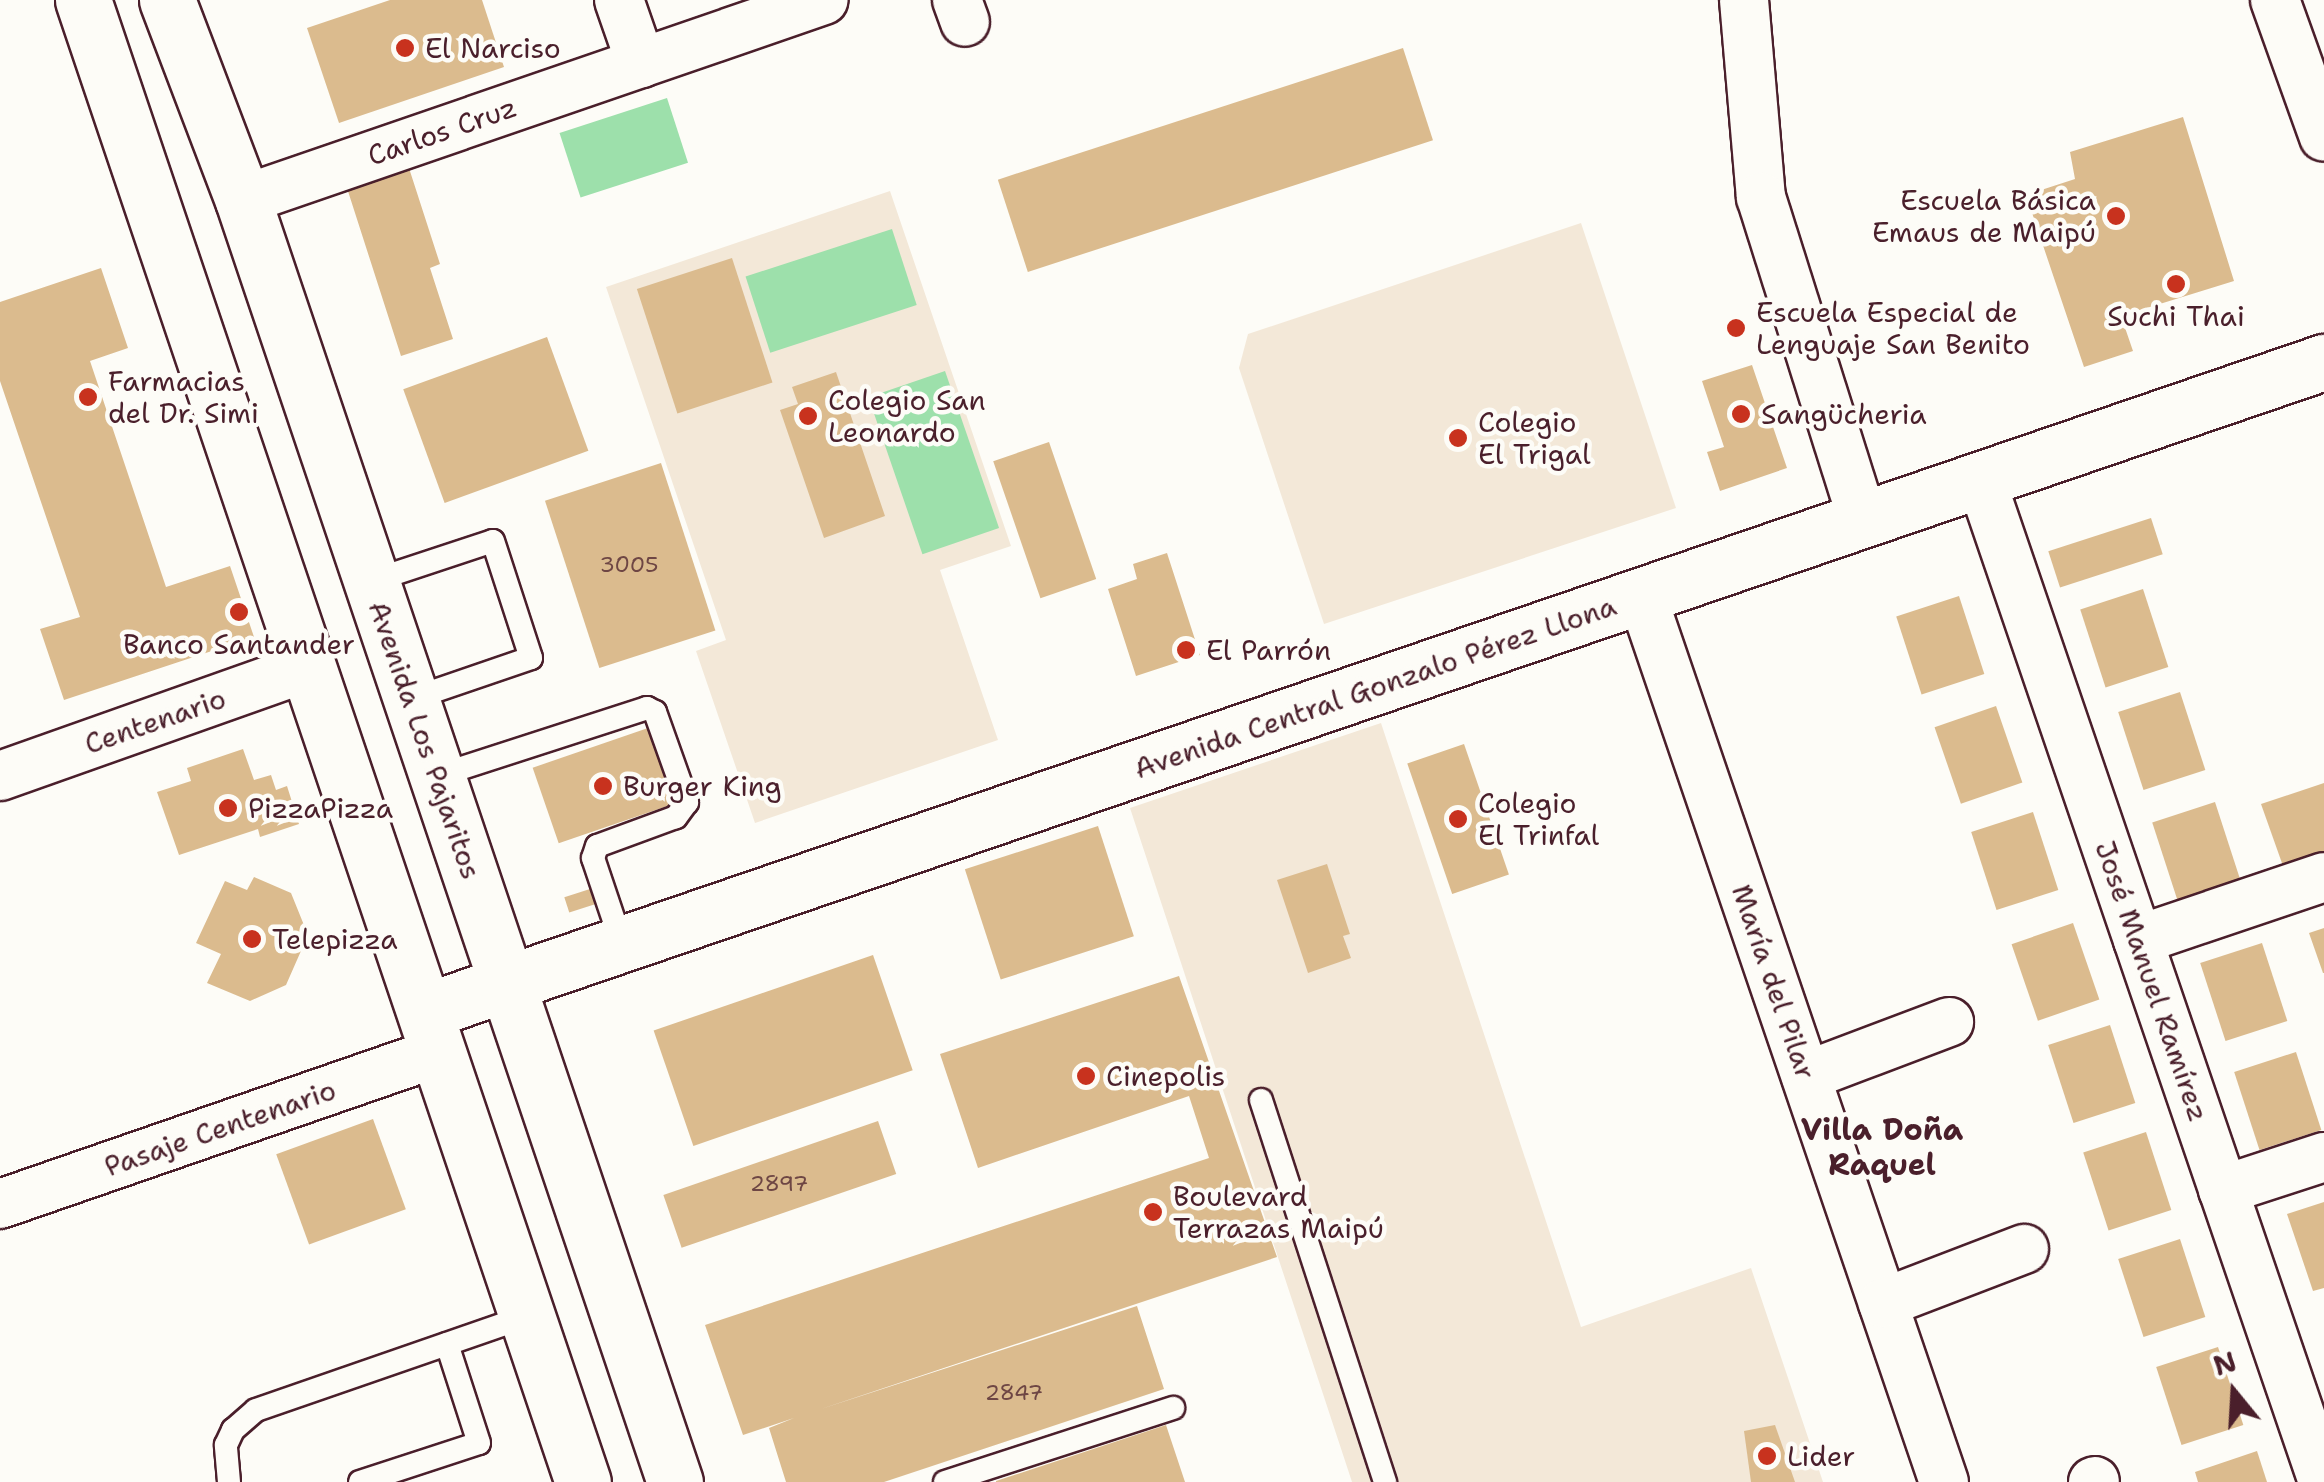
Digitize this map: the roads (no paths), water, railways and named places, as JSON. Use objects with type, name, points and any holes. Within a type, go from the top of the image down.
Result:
[{"type":"main road","points":[[83,0],[582,1482]]},
{"type":"main road","name":"Avenida Los Pajaritos","points":[[167,0],[243,200],[676,1482]]},
{"type":"main road","name":"Avenida Central Gonzalo Pérez Llona","points":[[433,1032],[507,984],[2324,362]]},
{"type":"street","points":[[619,0],[641,63]]},
{"type":"street","name":"Carlos Cruz","points":[[243,200],[824,0]]},
{"type":"street","points":[[1744,0],[1761,197],[1863,520]]},
{"type":"street","points":[[2275,0],[2324,137]]},
{"type":"street","name":"José Manuel Ramírez","points":[[1981,480],[2223,1190],[2318,1452]]},
{"type":"street","name":"María del Pilar","points":[[1642,596],[1944,1482]]},
{"type":"street","name":"Centenario","points":[[0,776],[310,666]]},
{"type":"street","points":[[2138,940],[2324,877]]},
{"type":"street","points":[[1806,1076],[1949,1022]]},
{"type":"street","name":"Pasaje Centenario","points":[[0,1204],[433,1032]]},
{"type":"street","points":[[2223,1190],[2324,1156]]},
{"type":"street","points":[[1882,1303],[2024,1249]]},
{"type":"lane","points":[[372,582],[493,540],[532,658],[411,699]]},
{"type":"lane","points":[[437,776],[647,708],[655,712],[687,802],[676,817],[596,846],[592,858],[622,944]]},
{"type":"lane","points":[[1261,1100],[1386,1482]]},
{"type":"lane","points":[[229,1482],[226,1445],[243,1418],[256,1410],[527,1316]]},
{"type":"lane","points":[[360,1482],[479,1443],[447,1344]]},
{"type":"lane","points":[[945,1482],[1173,1408]]},
{"type":"place","name":"El Narciso","points":[[405,48]]},
{"type":"place","name":"Escuela Básica Emaus de Maipú","points":[[2116,216]]},
{"type":"place","name":"Suchi Thai","points":[[2176,284]]},
{"type":"place","name":"Escuela Especial de Lenguaje San Benito","points":[[1736,328]]},
{"type":"place","name":"Farmacias del Dr. Simi","points":[[88,397]]},
{"type":"place","name":"Sangücheria","points":[[1741,414]]},
{"type":"place","name":"Colegio San Leonardo","points":[[808,416]]},
{"type":"place","name":"Colegio El Trigal","points":[[1458,438]]},
{"type":"place","name":"Banco Santander","points":[[239,612]]},
{"type":"place","name":"El Parrón","points":[[1186,650]]},
{"type":"place","name":"Burger King","points":[[603,786]]},
{"type":"place","name":"PizzaPizza","points":[[228,808]]},
{"type":"place","name":"Colegio El Trinfal","points":[[1458,819]]},
{"type":"place","name":"Telepizza","points":[[252,939]]},
{"type":"place","name":"Cinepolis","points":[[1086,1076]]},
{"type":"place","name":"Boulevard Terrazas Maipú","points":[[1153,1212]]},
{"type":"place","name":"Lider","points":[[1767,1456]]},
{"type":"district","name":"Villa Doña Raquel","points":[[1882,1147]]}]
